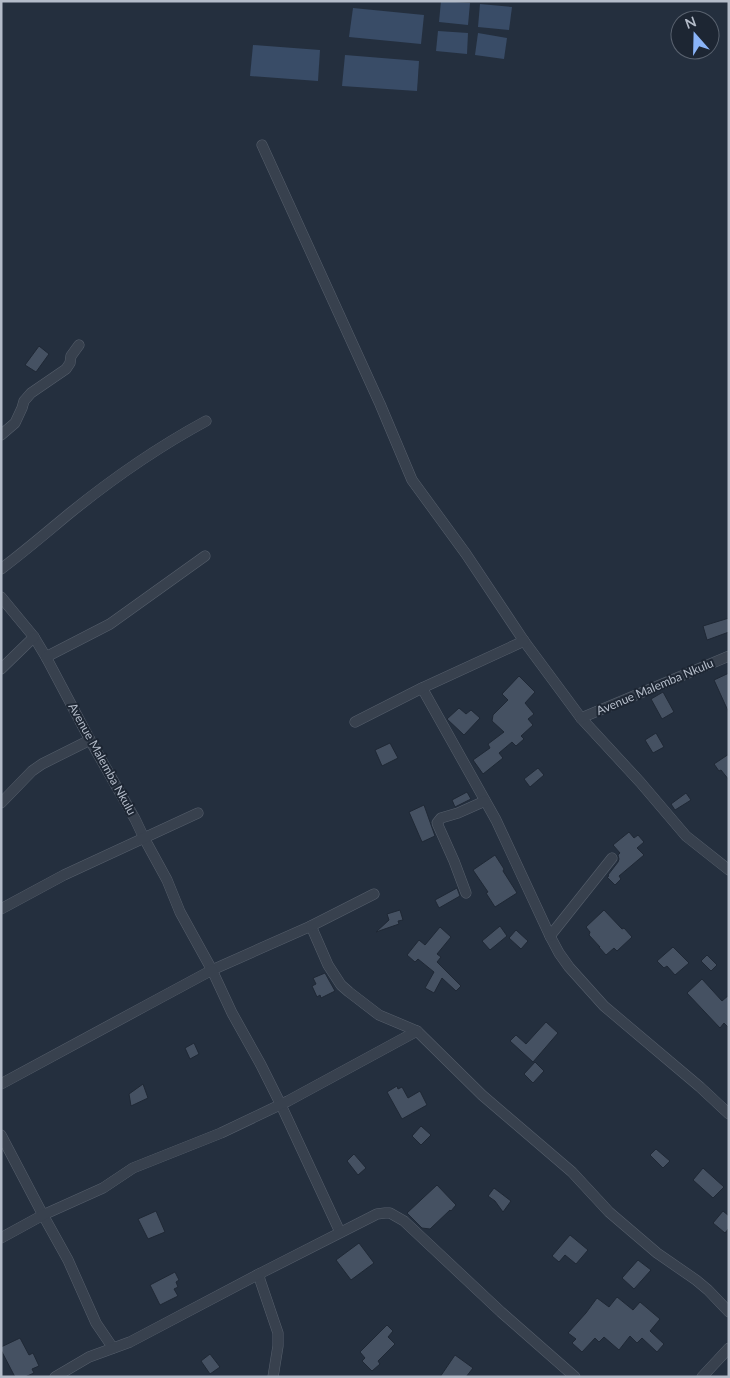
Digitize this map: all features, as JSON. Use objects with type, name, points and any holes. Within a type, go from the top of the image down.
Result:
[{"type":"street","points":[[262,146],[380,404],[412,480],[466,554],[524,641],[581,718],[640,782],[686,836],[729,870]]},
{"type":"street","points":[[1,435],[15,423],[24,401],[66,369],[70,363],[71,356],[79,345]]},
{"type":"street","points":[[1,569],[115,479],[156,450],[206,420]]},
{"type":"street","points":[[46,657],[110,624],[205,556]]},
{"type":"street","name":"Avenue Malemba Nkulu","points":[[1,597],[34,637],[135,819],[167,880],[180,912],[212,970],[232,1013],[261,1064],[340,1232]]},
{"type":"street","points":[[1,669],[34,637]]},
{"type":"street","points":[[355,722],[422,688],[524,641]]},
{"type":"street","name":"Avenue Malemba Nkulu","points":[[581,718],[729,656]]},
{"type":"street","points":[[422,688],[506,840],[550,936],[569,967],[604,1006],[729,1114]]},
{"type":"street","points":[[1,803],[32,771],[90,740]]},
{"type":"street","points":[[466,893],[437,823],[441,818],[485,801]]},
{"type":"street","points":[[1,909],[64,875],[198,813]]},
{"type":"street","points":[[550,936],[612,858]]},
{"type":"street","points":[[1,1084],[212,970],[311,926],[374,894]]},
{"type":"street","points":[[311,926],[324,956],[341,985],[380,1015],[417,1031],[482,1095],[572,1172],[609,1212],[657,1253],[696,1280],[729,1312]]},
{"type":"street","points":[[1,1238],[43,1215],[103,1188],[126,1172],[151,1160],[190,1146],[281,1105],[417,1031]]},
{"type":"street","points":[[1,1134],[77,1277],[96,1323],[113,1348]]},
{"type":"street","points":[[56,1377],[88,1357],[130,1342],[340,1232],[381,1213],[390,1214],[404,1221],[501,1312],[575,1377]]},
{"type":"street","points":[[259,1274],[278,1333],[273,1377]]},
{"type":"street","points":[[702,1377],[729,1348]]},
{"type":"water","points":[[441,1],[470,3],[468,25],[439,22]]},
{"type":"water","points":[[480,4],[512,7],[509,30],[478,27]]},
{"type":"water","points":[[353,8],[424,15],[421,44],[349,37]]},
{"type":"water","points":[[438,31],[468,33],[467,54],[436,51]]},
{"type":"water","points":[[478,33],[507,38],[504,59],[475,55]]},
{"type":"water","points":[[253,45],[320,50],[318,81],[250,76]]},
{"type":"water","points":[[345,55],[419,61],[417,91],[342,86]]},
{"type":"building","points":[[39,346],[49,354],[36,372],[25,365]]},
{"type":"building","points":[[729,618],[729,632],[707,640],[703,626]]},
{"type":"building","points":[[729,673],[729,713],[714,680]]},
{"type":"building","points":[[519,676],[535,692],[525,703],[534,714],[528,719],[533,725],[521,736],[524,739],[516,746],[512,742],[499,753],[503,758],[483,774],[473,760],[490,748],[488,744],[504,732],[492,721],[493,715],[508,700],[502,694]]},
{"type":"building","points":[[663,692],[674,712],[662,719],[651,699]]},
{"type":"building","points":[[459,708],[466,714],[471,710],[480,718],[464,735],[447,719]]},
{"type":"building","points":[[656,733],[664,747],[653,753],[645,740]]},
{"type":"building","points":[[390,743],[398,758],[382,766],[375,750]]},
{"type":"building","points":[[729,754],[729,780],[714,764]]},
{"type":"building","points":[[538,768],[544,775],[530,787],[524,779]]},
{"type":"building","points":[[467,792],[471,799],[455,807],[452,800]]},
{"type":"building","points":[[686,793],[691,800],[675,810],[671,804]]},
{"type":"building","points":[[424,805],[435,836],[422,842],[409,812]]},
{"type":"building","points":[[629,832],[634,838],[638,835],[644,842],[637,848],[644,855],[619,876],[621,879],[615,885],[607,877],[619,859],[618,855],[620,853],[613,845]]},
{"type":"building","points":[[495,855],[517,893],[495,907],[486,893],[488,892],[473,870]]},
{"type":"building","points":[[457,888],[460,896],[439,908],[435,900]]},
{"type":"building","points":[[400,910],[403,920],[398,921],[399,924],[376,932],[389,920],[387,914]]},
{"type":"building","points":[[604,910],[632,937],[617,951],[614,948],[606,955],[589,935],[590,932],[586,927]]},
{"type":"building","points":[[500,926],[507,936],[490,950],[482,941]]},
{"type":"building","points":[[440,927],[451,937],[437,954],[441,957],[437,962],[461,986],[456,991],[442,978],[434,993],[425,988],[434,972],[418,959],[415,962],[407,955],[419,940],[425,945]]},
{"type":"building","points":[[516,930],[528,941],[521,949],[509,938]]},
{"type":"building","points":[[673,947],[689,963],[675,975],[667,966],[664,968],[657,961]]},
{"type":"building","points":[[707,955],[717,965],[711,971],[701,961]]},
{"type":"building","points":[[325,973],[335,991],[321,998],[320,995],[317,997],[312,986],[316,984],[313,978]]},
{"type":"building","points":[[702,979],[722,1001],[729,995],[729,1028],[724,1023],[720,1028],[687,993]]},
{"type":"building","points":[[546,1022],[558,1033],[533,1062],[510,1041],[516,1035],[526,1044]]},
{"type":"building","points":[[194,1043],[199,1054],[190,1059],[185,1048]]},
{"type":"building","points":[[535,1062],[544,1071],[533,1083],[524,1074]]},
{"type":"building","points":[[143,1084],[148,1098],[131,1106],[129,1094]]},
{"type":"building","points":[[397,1086],[398,1089],[402,1087],[408,1098],[420,1091],[427,1105],[402,1119],[387,1092]]},
{"type":"building","points":[[421,1126],[431,1135],[421,1145],[412,1136]]},
{"type":"building","points":[[656,1149],[670,1161],[663,1168],[650,1155]]},
{"type":"building","points":[[354,1154],[366,1168],[358,1175],[347,1161]]},
{"type":"building","points":[[703,1168],[724,1187],[713,1198],[693,1180]]},
{"type":"building","points":[[437,1185],[456,1205],[430,1229],[422,1228],[407,1213]]},
{"type":"building","points":[[494,1188],[511,1201],[503,1212],[495,1201],[488,1196]]},
{"type":"building","points":[[156,1211],[165,1232],[148,1239],[138,1219]]},
{"type":"building","points":[[723,1211],[729,1216],[729,1228],[725,1233],[713,1223]]},
{"type":"building","points":[[570,1235],[588,1250],[576,1264],[565,1255],[559,1262],[552,1256]]},
{"type":"building","points":[[359,1243],[374,1263],[351,1280],[336,1260]]},
{"type":"building","points":[[638,1260],[651,1270],[634,1289],[622,1278]]},
{"type":"building","points":[[175,1272],[179,1280],[176,1282],[178,1287],[174,1289],[178,1296],[160,1305],[150,1285]]},
{"type":"building","points":[[617,1297],[633,1310],[640,1302],[660,1319],[650,1331],[664,1344],[657,1352],[642,1338],[637,1343],[630,1336],[619,1350],[604,1337],[599,1342],[595,1338],[582,1352],[572,1343],[576,1339],[568,1333],[597,1298],[609,1307]]},
{"type":"building","points":[[387,1325],[393,1331],[388,1337],[395,1344],[378,1361],[380,1364],[372,1371],[362,1361],[365,1358],[360,1352]]},
{"type":"building","points":[[20,1338],[29,1355],[33,1353],[39,1366],[32,1369],[34,1373],[25,1377],[15,1377],[1,1347]]},
{"type":"building","points":[[210,1354],[220,1367],[210,1374],[201,1361]]},
{"type":"building","points":[[455,1355],[473,1368],[466,1377],[440,1377]]}]
